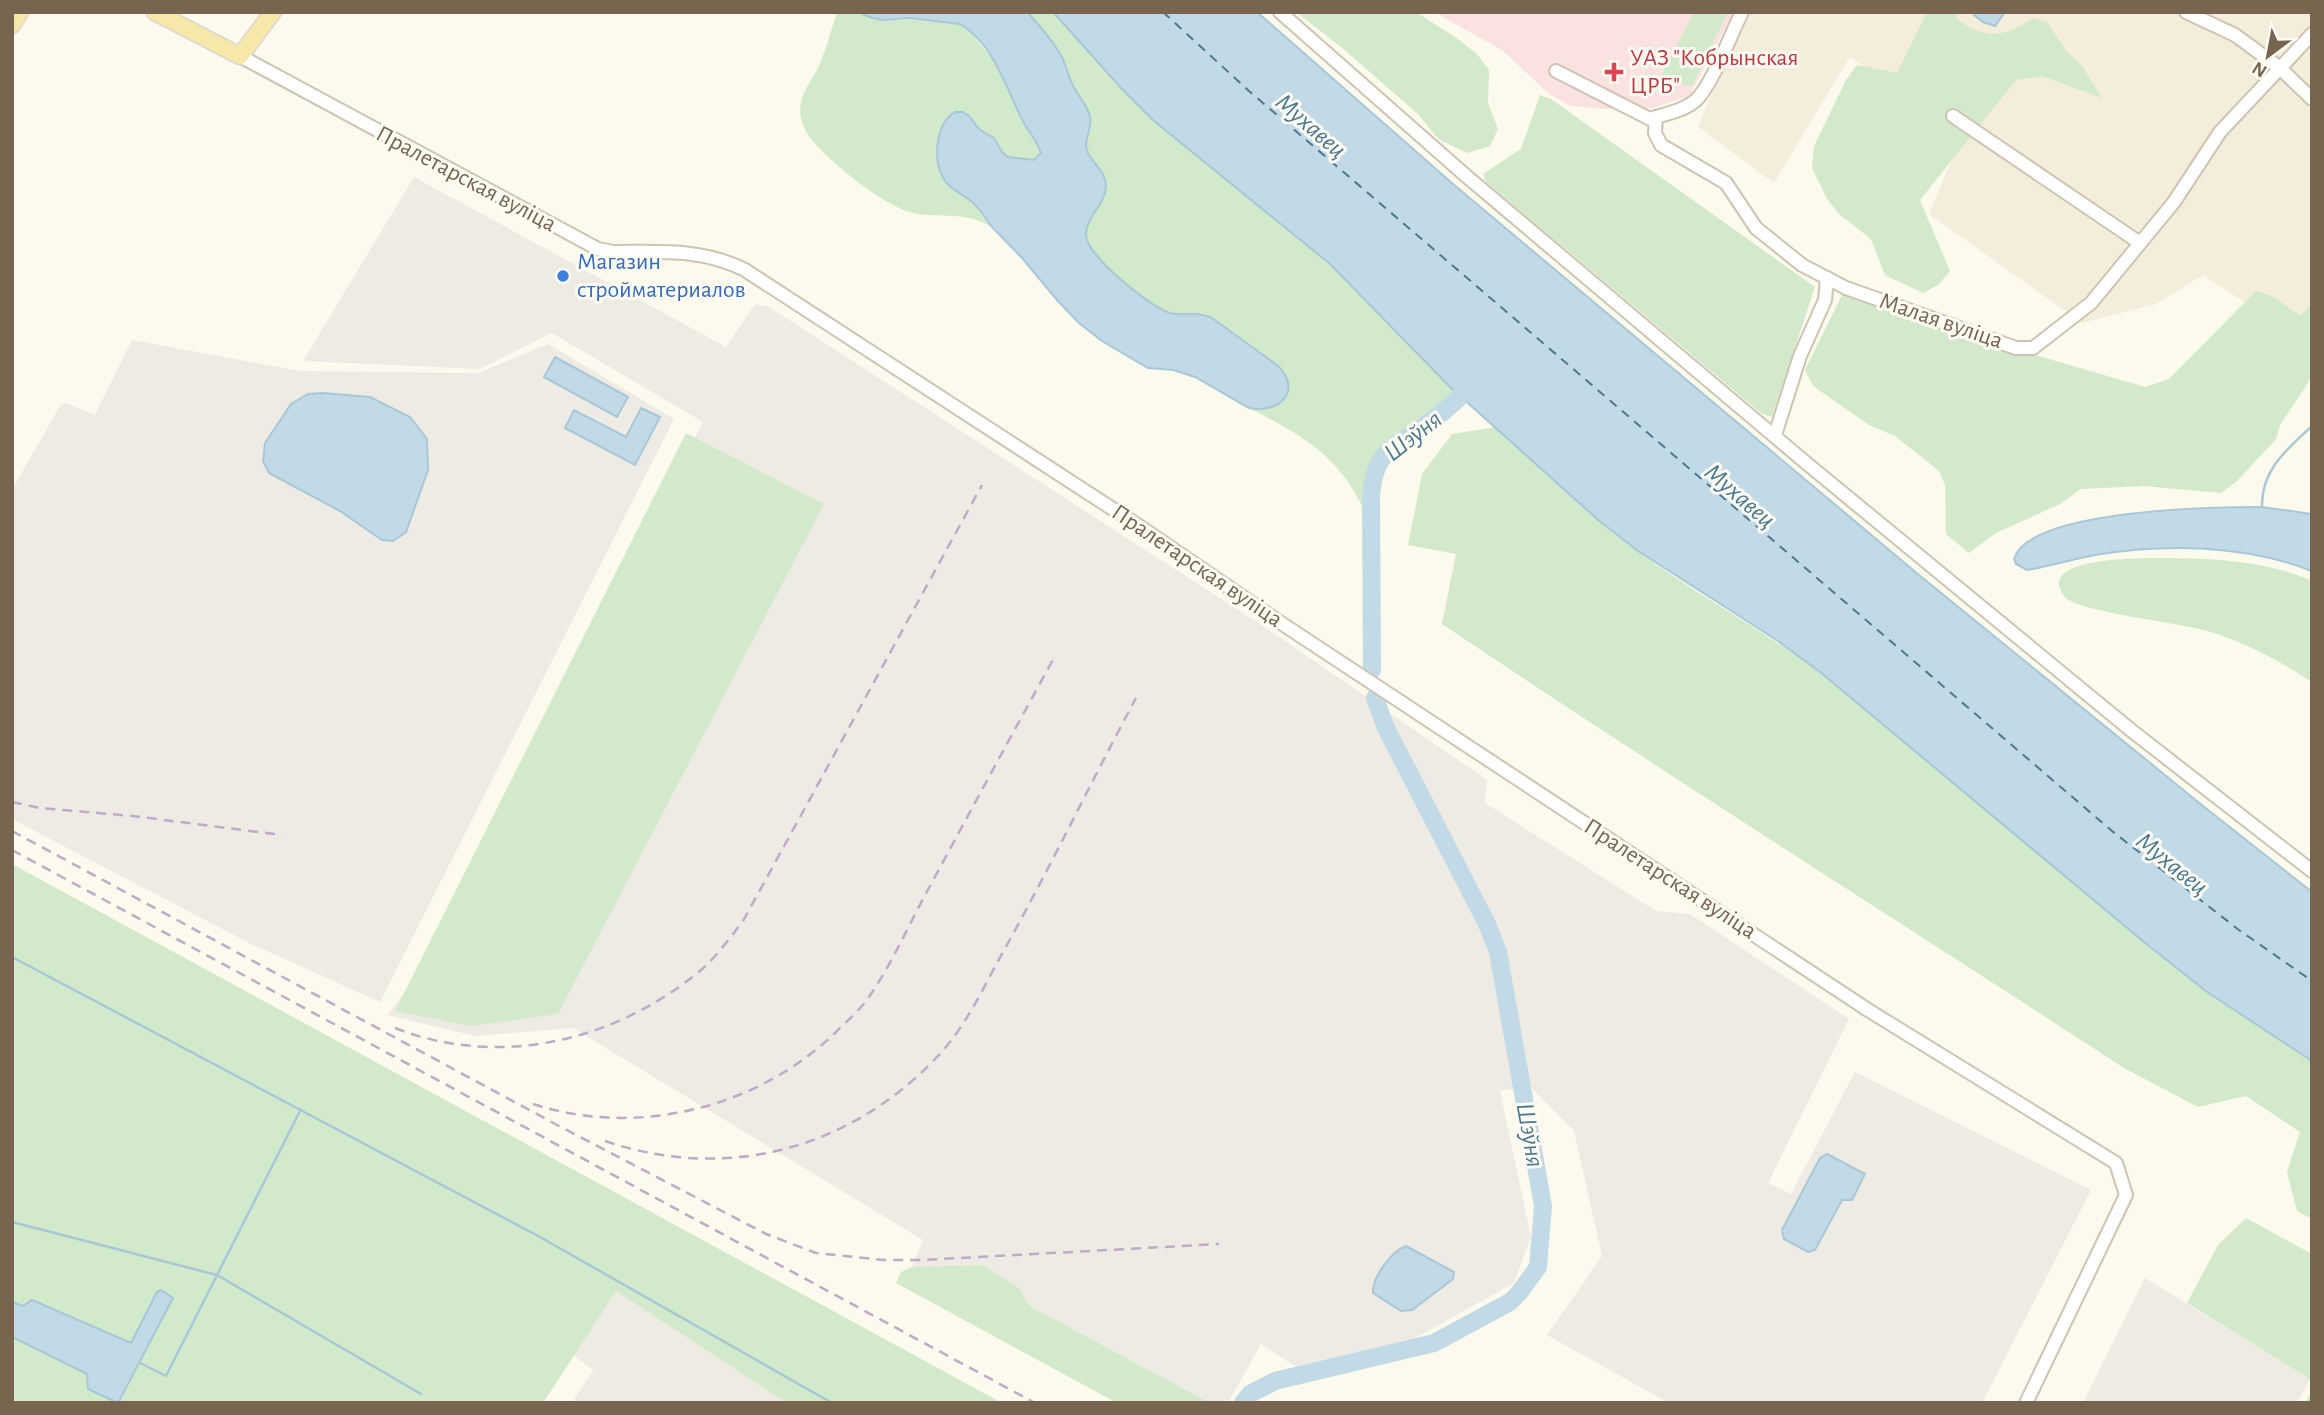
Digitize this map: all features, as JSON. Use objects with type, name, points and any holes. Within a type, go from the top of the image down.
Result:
[{"type":"main road","points":[[12,26],[20,12]]},
{"type":"main road","name":"Пралетарская вуліца","points":[[155,12],[240,56]]},
{"type":"main road","points":[[240,56],[273,12]]},
{"type":"street","points":[[1280,12],[1465,175],[1775,435],[2132,731],[2312,871]]},
{"type":"street","points":[[1556,71],[1650,119],[1685,107],[1696,100],[1742,12]]},
{"type":"street","points":[[2186,12],[2235,35],[2280,68],[2312,99]]},
{"type":"street","name":"Малая вуліца","points":[[1656,117],[1656,134],[1661,145],[1726,183],[1756,228],[1802,265],[1846,288],[2016,348],[2033,348],[2091,303],[2174,202],[2220,132],[2312,34]]},
{"type":"street","name":"Пралетарская вуліца","points":[[240,56],[598,249],[613,252],[705,254],[745,270],[1134,523],[1281,624],[1868,1010],[2116,1163],[2126,1195],[2026,1403]]},
{"type":"street","points":[[1953,116],[2140,243]]},
{"type":"street","points":[[1775,435],[1800,356],[1825,300],[1827,278]]},
{"type":"shaded area","name":"УАЗ \"Кобрынская ЦРБ\"","points":[[1434,12],[1734,12],[1689,96],[1652,108],[1605,109],[1571,106],[1549,94],[1502,50]]},
{"type":"shaded area","points":[[1745,12],[2312,12],[2312,320],[2292,333],[2203,275],[2156,304],[2082,323],[1929,214],[1963,133],[1850,57],[1774,183],[1698,127]]},
{"type":"shaded area","points":[[414,177],[726,347],[755,304],[769,307],[1263,626],[1487,780],[1485,803],[1656,911],[1690,914],[1849,1019],[1768,1183],[1791,1194],[1855,1072],[2091,1190],[1982,1403],[1669,1403],[1547,1335],[1602,1256],[1574,1131],[1530,1086],[1500,1091],[1531,1237],[1514,1283],[1415,1338],[1299,1369],[1261,1344],[1228,1403],[1210,1403],[1030,1306],[1019,1288],[983,1265],[912,1267],[923,1240],[573,1028],[475,1036],[387,1015],[421,971],[703,422],[552,333],[480,369],[303,361]]},
{"type":"shaded area","points":[[132,340],[300,371],[479,373],[548,344],[674,419],[380,1002],[251,944],[12,819],[12,490],[61,404],[66,403],[95,415]]},
{"type":"shaded area","points":[[2145,1278],[2310,1379],[2297,1403],[2083,1403]]},
{"type":"shaded area","points":[[616,1290],[787,1403],[572,1403],[593,1370],[573,1355]]},
{"type":"green space","points":[[837,12],[858,12],[897,20],[923,19],[961,24],[968,28],[993,60],[1041,153],[1034,160],[1008,157],[999,144],[974,124],[938,161],[945,180],[972,201],[991,227],[972,218],[924,215],[901,209],[871,192],[840,168],[807,133],[801,118],[801,102],[821,61]]},
{"type":"green space","points":[[1027,12],[1053,12],[1154,121],[1330,264],[1460,397],[1444,412],[1387,451],[1377,465],[1371,481],[1371,526],[1350,484],[1323,454],[1290,430],[1249,408],[1261,410],[1286,374],[1212,318],[1170,313],[1148,301],[1096,255],[1086,235],[1087,228],[1103,199],[1106,186],[1104,177],[1087,149],[1091,118],[1071,82],[1059,52]]},
{"type":"green space","points":[[1296,12],[1416,12],[1458,39],[1477,54],[1489,70],[1488,103],[1498,129],[1490,146],[1467,153],[1438,139],[1418,114]]},
{"type":"green space","points":[[1694,12],[1728,12],[1692,86],[1659,80]]},
{"type":"green space","points":[[1927,12],[1960,12],[1956,18],[1966,25],[1994,34],[2013,30],[2033,18],[2047,22],[2067,52],[2082,66],[2102,98],[2042,76],[2016,80],[1920,200],[1950,271],[1938,285],[1923,293],[1885,275],[1871,239],[1840,215],[1827,199],[1812,168],[1814,146],[1846,80],[1857,65],[1897,73]]},
{"type":"green space","points":[[1540,95],[1551,99],[1815,287],[1772,417],[1762,414],[1486,182],[1483,174],[1521,149]]},
{"type":"green space","points":[[1844,291],[1984,340],[2145,387],[2169,379],[2256,291],[2274,297],[2300,316],[2312,304],[2312,374],[2280,425],[2276,439],[2237,481],[2221,493],[2144,486],[2081,489],[2060,504],[1996,533],[1969,553],[1946,534],[1945,485],[1939,471],[1895,436],[1869,425],[1813,386],[1805,370]]},
{"type":"green space","points":[[1497,427],[1619,537],[1659,567],[1820,672],[2207,992],[2312,1061],[2312,1219],[2297,1211],[2287,1172],[2300,1132],[2246,1096],[2198,1107],[2124,1068],[1442,624],[1456,554],[1408,545],[1422,474],[1452,434]]},
{"type":"green space","points":[[686,433],[824,504],[558,1014],[471,1026],[395,1011]]},
{"type":"green space","points":[[2146,558],[2230,561],[2272,568],[2312,581],[2312,682],[2248,646],[2207,631],[2091,608],[2062,594],[2059,584],[2062,576],[2070,570],[2096,562]]},
{"type":"green space","points":[[12,864],[1002,1403],[787,1403],[616,1291],[543,1403],[12,1403]]},
{"type":"green space","points":[[2246,1218],[2312,1254],[2312,1403],[2305,1403],[2311,1393],[2310,1379],[2187,1303],[2218,1245]]},
{"type":"green space","points":[[983,1265],[1019,1288],[1030,1306],[1210,1403],[1117,1403],[896,1283],[901,1272],[912,1267]]},
{"type":"water","points":[[858,12],[1027,12],[1047,34],[1063,59],[1073,86],[1089,113],[1091,122],[1086,148],[1104,177],[1106,186],[1103,199],[1087,228],[1089,244],[1096,255],[1120,279],[1161,309],[1170,313],[1200,314],[1212,318],[1277,365],[1288,384],[1288,392],[1284,398],[1270,407],[1249,408],[1195,377],[1173,370],[1148,368],[1102,341],[1079,323],[977,207],[950,187],[938,164],[940,134],[943,125],[955,112],[963,112],[969,116],[980,130],[994,138],[1008,157],[1034,160],[1041,153],[991,56],[972,33],[960,24],[910,18],[884,20]]},
{"type":"water","name":"Мухавец","points":[[1053,12],[1257,12],[1453,184],[1919,575],[2312,892],[2312,1061],[2207,992],[1820,672],[1778,641],[1638,551],[1597,519],[1449,386],[1330,264],[1154,121]]},
{"type":"water","points":[[1976,12],[2005,12],[1995,26],[1983,22],[1974,15]]},
{"type":"water","points":[[555,357],[628,397],[617,417],[544,377]]},
{"type":"water","points":[[308,394],[370,397],[410,417],[427,439],[428,470],[406,532],[393,541],[382,540],[340,511],[269,473],[263,461],[265,443],[291,404]]},
{"type":"water","points":[[641,408],[660,417],[635,465],[565,428],[574,410],[626,437]]},
{"type":"water","points":[[2262,507],[2312,514],[2312,571],[2260,556],[2205,549],[2122,551],[2027,570],[2016,564],[2014,559],[2027,542],[2053,530],[2087,521],[2168,510]]},
{"type":"water","points":[[1827,1154],[1865,1174],[1852,1200],[1842,1200],[1815,1250],[1808,1252],[1784,1239],[1782,1230],[1820,1158]]},
{"type":"water","points":[[1406,1246],[1454,1272],[1453,1279],[1412,1310],[1401,1311],[1373,1293],[1384,1265]]},
{"type":"water","points":[[161,1290],[173,1298],[118,1403],[88,1389],[87,1374],[12,1337],[12,1302],[23,1306],[32,1300],[131,1343],[157,1292]]},
{"type":"waterway","name":"Шэўня","points":[[1372,670],[1371,499],[1376,470],[1388,452],[1454,403],[1476,382]]},
{"type":"waterway","points":[[2262,507],[2266,482],[2277,461],[2312,426]]},
{"type":"waterway","name":"Шэўня","points":[[1243,1403],[1250,1394],[1275,1381],[1434,1343],[1510,1302],[1538,1267],[1543,1206],[1498,952],[1487,924],[1385,726],[1375,698]]},
{"type":"waterway","points":[[12,957],[540,1237],[832,1403]]},
{"type":"waterway","points":[[140,1363],[166,1376],[301,1109]]},
{"type":"waterway","points":[[12,1222],[217,1275],[421,1394]]},
{"type":"ferry route","points":[[1163,12],[1249,91],[2112,831],[2239,930],[2312,981]]},
{"type":"railway","points":[[395,1028],[435,1040],[475,1046],[516,1046],[556,1041],[595,1030],[632,1015],[668,995],[701,970],[743,921],[982,485]]},
{"type":"railway","points":[[533,1104],[573,1114],[613,1118],[654,1116],[694,1109],[733,1097],[770,1080],[805,1058],[836,1032],[858,1011],[885,971],[1054,658]]},
{"type":"railway","points":[[605,1141],[650,1153],[695,1158],[739,1157],[782,1149],[824,1136],[864,1116],[901,1090],[946,1047],[973,1008],[1136,698]]},
{"type":"railway","points":[[12,802],[40,808],[133,816],[282,835]]},
{"type":"railway","points":[[12,831],[559,1126],[766,1234],[816,1253],[883,1260],[923,1260],[1219,1244]]},
{"type":"railway","points":[[12,850],[1035,1403]]},
{"type":"place","name":"УАЗ \"Кобрынская ЦРБ\"","points":[[1614,72]]},
{"type":"place","name":"Магазин стройматериалов","points":[[563,276]]}]
